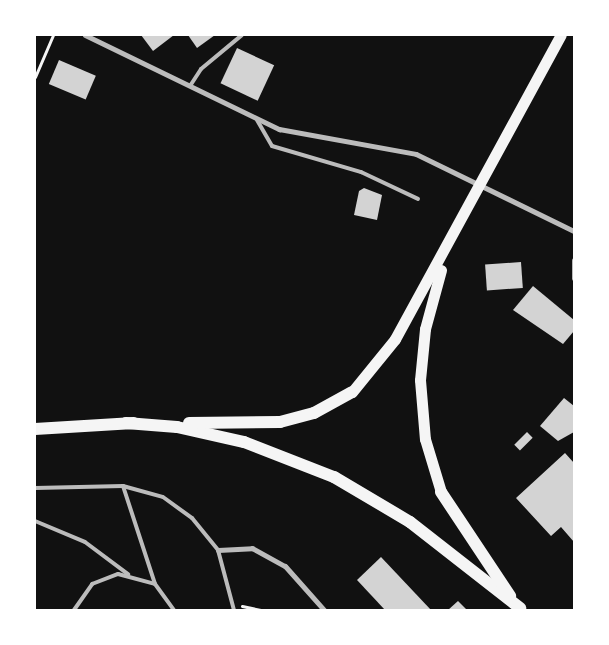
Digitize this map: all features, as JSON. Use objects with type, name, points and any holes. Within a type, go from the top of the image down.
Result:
[{"type":"highway","points":[[35,430],[126,422],[280,422],[314,413],[352,392],[389,349],[451,245],[562,35]]},
{"type":"highway","points":[[451,245],[431,304],[420,363],[426,439],[442,492],[467,536],[520,609]]},
{"type":"highway","points":[[126,422],[191,430],[244,442],[334,477],[410,522],[520,609]]},
{"type":"street","points":[[86,35],[257,120],[304,136],[416,154],[459,172],[574,232]]},
{"type":"street","points":[[574,260],[574,278]]},
{"type":"street","points":[[218,550],[252,548],[285,566],[324,610]]},
{"type":"lane","points":[[190,86],[202,69],[242,35]]},
{"type":"lane","points":[[257,120],[272,146],[361,172],[418,199]]},
{"type":"lane","points":[[35,488],[123,486],[163,497],[192,518],[218,550],[234,608]]},
{"type":"lane","points":[[123,486],[155,584],[174,610]]},
{"type":"lane","points":[[35,521],[85,542],[128,574],[155,584]]},
{"type":"lane","points":[[74,610],[92,584],[128,574]]},
{"type":"path","points":[[35,77],[53,35]]},
{"type":"path","points":[[234,608],[261,610]]},
{"type":"building","points":[[141,35],[174,35],[153,51]]},
{"type":"building","points":[[188,35],[215,35],[197,48]]},
{"type":"building","points":[[237,48],[274,65],[258,101],[221,83]]},
{"type":"building","points":[[59,60],[96,76],[86,100],[49,84]]},
{"type":"building","points":[[364,188],[382,195],[377,220],[354,215],[359,191]]},
{"type":"building","points":[[521,262],[523,288],[487,290],[485,265]]},
{"type":"building","points":[[533,286],[574,320],[574,331],[563,344],[513,310]]},
{"type":"building","points":[[564,398],[574,406],[574,432],[558,441],[540,426]]},
{"type":"building","points":[[527,432],[533,438],[520,450],[514,445]]},
{"type":"building","points":[[565,453],[574,463],[574,542],[561,527],[551,536],[516,498]]},
{"type":"building","points":[[381,557],[431,610],[385,610],[357,580]]},
{"type":"building","points":[[458,601],[467,610],[448,610]]}]
